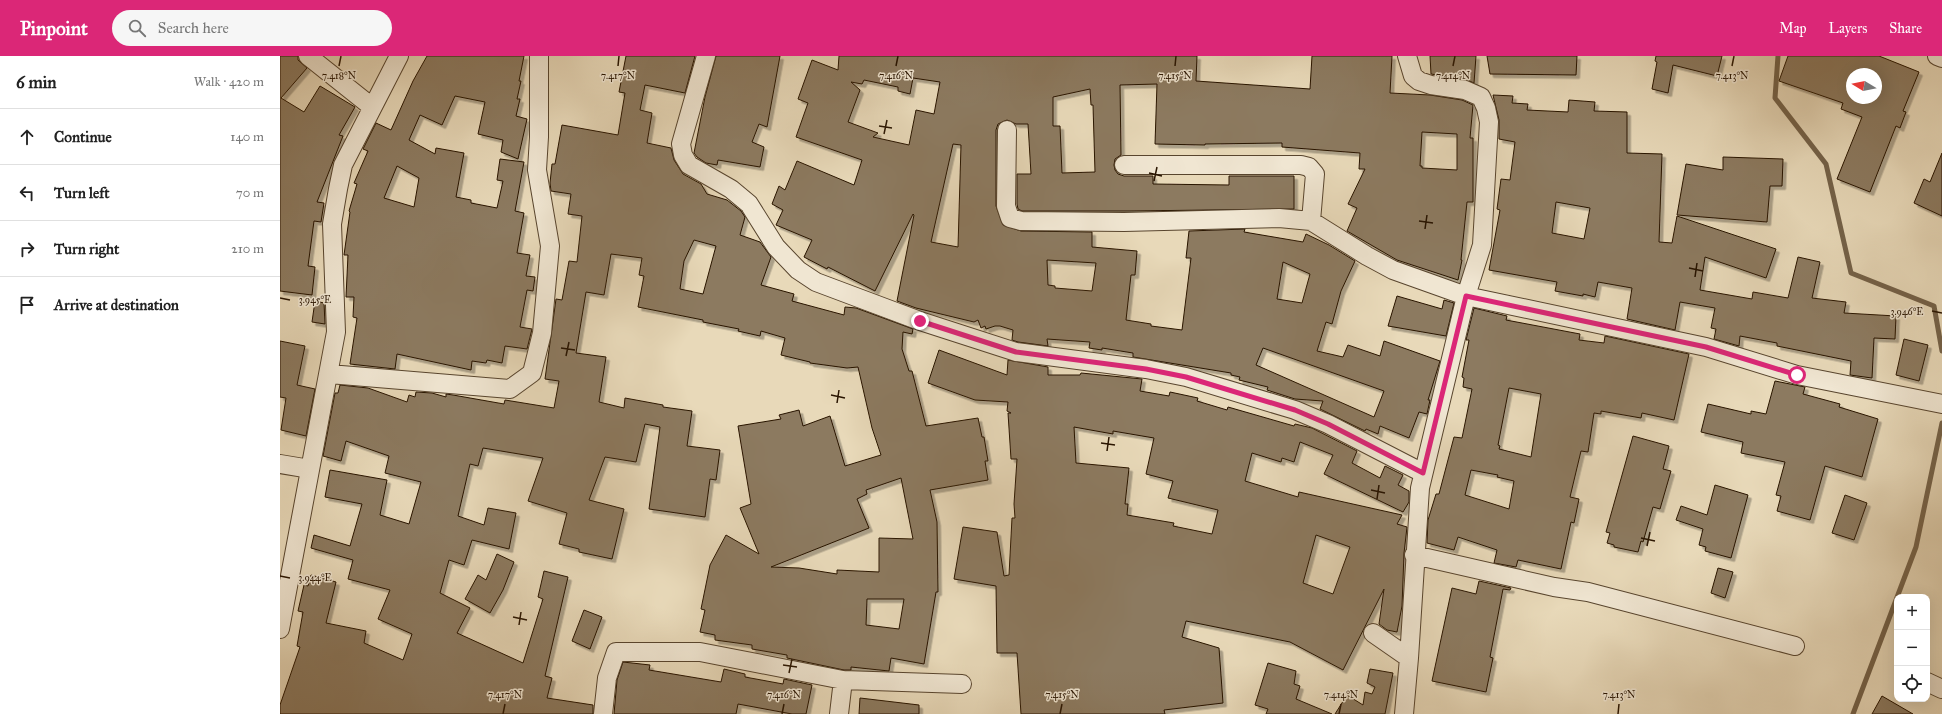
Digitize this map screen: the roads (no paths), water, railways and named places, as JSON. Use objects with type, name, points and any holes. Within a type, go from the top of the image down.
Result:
[{"type":"street","points":[[308,56],[372,107]]},
{"type":"street","points":[[280,629],[336,332],[332,224],[343,166],[372,107],[400,56]]},
{"type":"street","points":[[329,374],[510,389],[532,373],[542,333],[550,246],[537,170],[539,137],[539,56]]},
{"type":"street","points":[[706,56],[681,144],[682,156],[689,166],[731,189],[749,204],[776,247],[798,270],[816,282],[920,321],[1016,352],[1146,369],[1186,377],[1295,410],[1328,424],[1423,473]]},
{"type":"street","points":[[1404,714],[1409,658],[1414,555],[1423,473],[1466,296],[1482,245],[1489,122],[1486,108],[1481,97],[1465,90],[1432,85],[1419,81],[1413,76],[1407,56]]},
{"type":"street","points":[[1937,56],[1942,58]]},
{"type":"street","points":[[1007,130],[1006,206],[1010,218],[1021,221],[1124,222],[1279,218],[1311,221],[1367,256],[1393,270],[1466,296],[1706,347],[1797,375],[1937,403]]},
{"type":"street","points":[[1124,165],[1301,165],[1309,167],[1316,174],[1311,221]]},
{"type":"street","points":[[280,464],[310,469]]},
{"type":"street","points":[[1414,555],[1554,587],[1588,592],[1795,646]]},
{"type":"street","points":[[1373,633],[1409,658]]},
{"type":"street","points":[[603,714],[607,678],[616,652],[700,652],[843,680],[962,684]]},
{"type":"street","points":[[839,714],[843,680]]},
{"type":"street","points":[[1930,683],[1942,689]]},
{"type":"waterway","points":[[1778,56],[1775,98],[1826,164],[1851,273],[1934,306],[1942,351]]},
{"type":"waterway","points":[[1853,714],[1916,547],[1942,423]]}]
